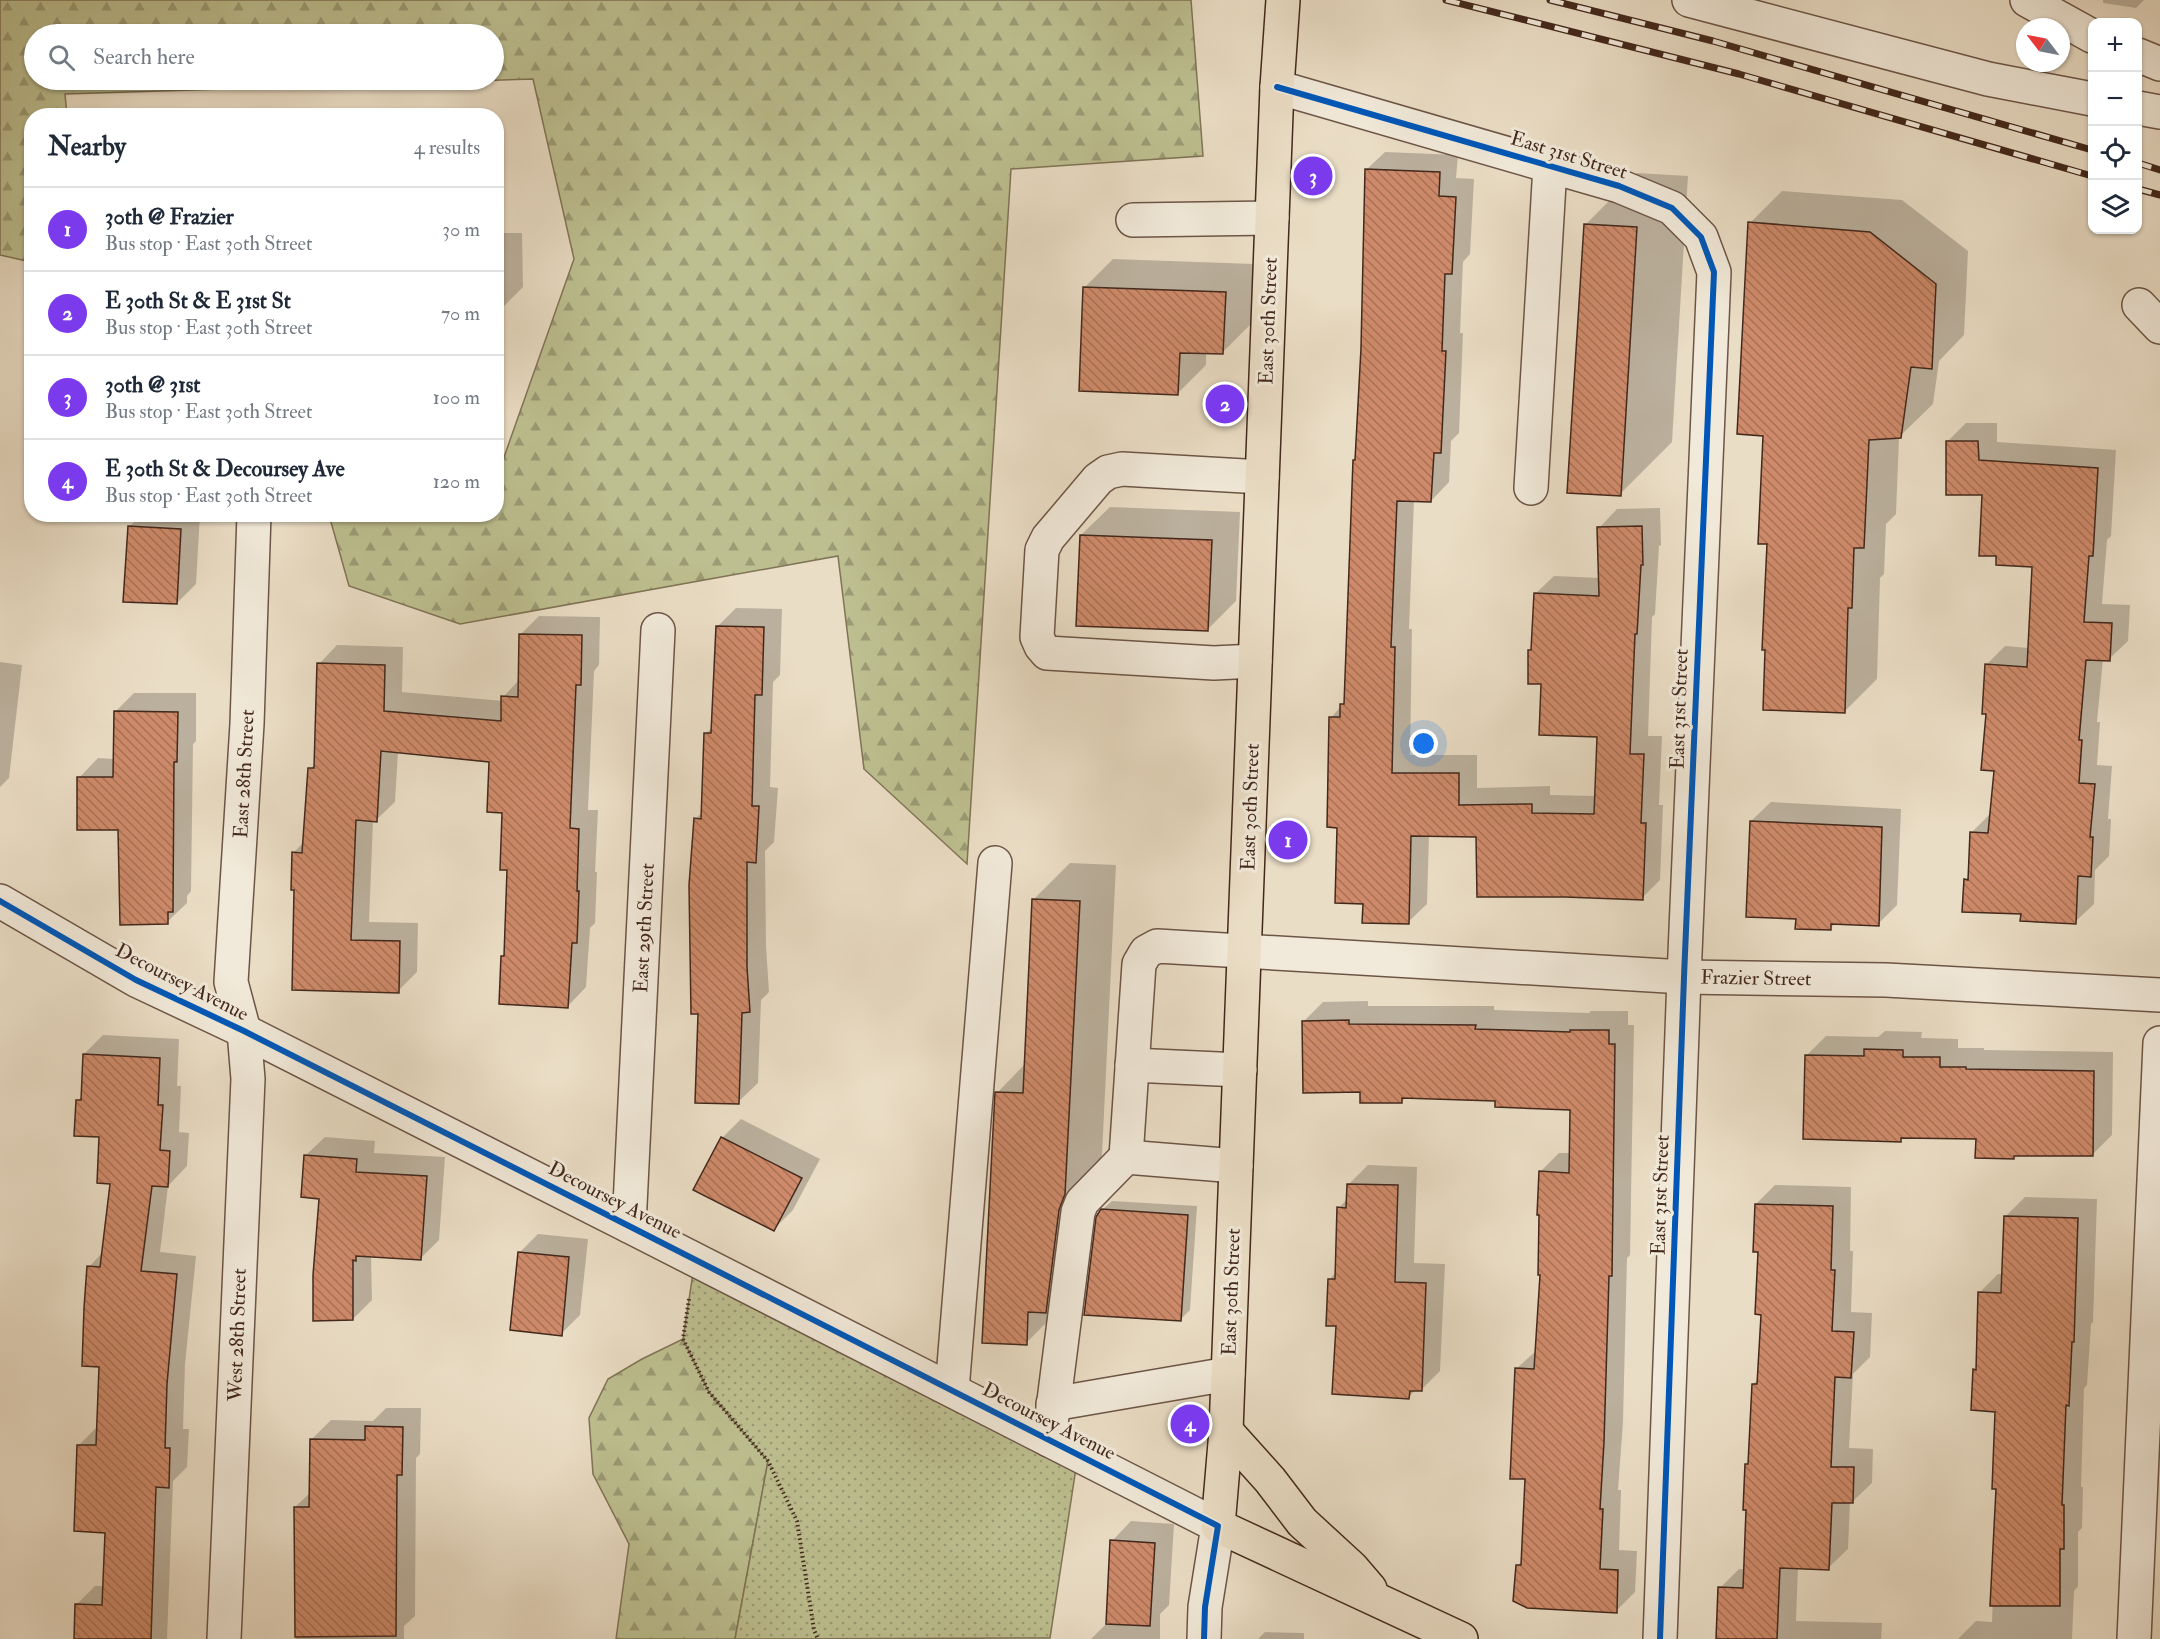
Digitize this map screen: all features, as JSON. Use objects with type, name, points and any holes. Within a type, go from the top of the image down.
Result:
[{"type":"main road","name":"East 30th Street","points":[[1218,1526],[1226,1431],[1282,0]]},
{"type":"main road","name":"Decoursey Avenue","points":[[1226,1431],[1270,1480],[1302,1522],[1352,1568],[1381,1602]]},
{"type":"main road","name":"Decoursey Avenue","points":[[1218,1526],[1461,1639]]},
{"type":"street","points":[[1689,0],[1988,79],[2088,98]]},
{"type":"street","points":[[2027,0],[2088,34]]},
{"type":"street","points":[[2142,57],[2160,64]]},
{"type":"street","name":"East 31st Street","points":[[1277,87],[1619,186],[1672,208],[1701,237],[1714,272],[1684,977],[1660,1639]]},
{"type":"street","points":[[2142,109],[2160,112]]},
{"type":"street","points":[[1531,488],[1550,166]]},
{"type":"street","points":[[1133,220],[1272,218]]},
{"type":"street","points":[[1255,661],[1214,663],[1047,653],[1037,637],[1041,550],[1048,538],[1098,479],[1108,472],[1122,469],[1262,477]]},
{"type":"street","name":"East 28th Street","points":[[244,1031],[231,982],[247,724],[254,522]]},
{"type":"street","name":"East 29th Street","points":[[629,1226],[658,630]]},
{"type":"street","points":[[952,1390],[995,863]]},
{"type":"street","name":"Decoursey Avenue","points":[[0,901],[136,980],[244,1031],[1218,1526]]},
{"type":"street","name":"Frazier Street","points":[[1126,1157],[1139,964],[1146,952],[1157,946],[1684,977],[1886,980],[2160,995]]},
{"type":"street","name":"West 28th Street","points":[[224,1639],[248,1079],[244,1031]]},
{"type":"street","points":[[2133,1639],[2148,1576],[2160,1043]]},
{"type":"street","points":[[1132,1065],[1240,1070]]},
{"type":"street","points":[[1049,1440],[1078,1212],[1082,1202],[1126,1157],[1236,1166]]},
{"type":"street","points":[[1053,1404],[1228,1374]]},
{"type":"street","points":[[1204,1639],[1205,1607],[1218,1526]]},
{"type":"path","points":[[695,1260],[682,1339],[709,1392],[768,1461],[797,1521],[814,1630],[819,1639]]},
{"type":"green space","points":[[0,0],[1191,0],[1203,156],[1011,169],[967,864],[864,769],[838,556],[460,624],[349,586],[331,522],[504,522],[504,457],[574,259],[533,79],[504,80],[504,24],[24,24],[24,90],[190,90],[65,94],[66,108],[24,108],[24,260],[0,255]]},
{"type":"green space","points":[[695,1260],[1078,1455],[1050,1638],[735,1639],[768,1461],[709,1392],[683,1339]]},
{"type":"green space","points":[[683,1339],[709,1392],[768,1461],[735,1639],[616,1639],[629,1544],[593,1474],[589,1418],[608,1379]]},
{"type":"building","points":[[1365,169],[1440,172],[1439,196],[1456,197],[1452,274],[1445,274],[1442,351],[1446,351],[1441,453],[1434,453],[1431,502],[1397,501],[1391,647],[1395,647],[1392,773],[1459,773],[1459,805],[1532,804],[1532,813],[1594,814],[1597,737],[1539,735],[1541,684],[1528,684],[1528,650],[1531,650],[1534,593],[1599,596],[1597,527],[1642,526],[1643,565],[1641,565],[1637,634],[1635,634],[1630,754],[1644,754],[1641,823],[1646,823],[1643,900],[1477,897],[1476,837],[1411,836],[1409,924],[1362,923],[1363,904],[1335,903],[1337,828],[1327,827],[1329,717],[1340,717],[1340,704],[1344,704],[1353,460],[1355,460],[1361,348]]},
{"type":"building","points":[[1748,222],[1870,232],[1936,284],[1932,369],[1911,367],[1901,438],[1869,440],[1864,548],[1854,548],[1852,608],[1848,608],[1845,713],[1763,710],[1765,650],[1762,650],[1767,544],[1758,544],[1763,436],[1737,434]]},
{"type":"building","points":[[1584,224],[1637,227],[1621,496],[1567,493]]},
{"type":"building","points":[[1083,287],[1226,292],[1223,354],[1180,353],[1178,395],[1079,391]]},
{"type":"building","points":[[1946,441],[1978,441],[1979,460],[2098,468],[2093,556],[2089,556],[2084,622],[2112,623],[2110,661],[2086,660],[2079,740],[2082,740],[2079,783],[2095,784],[2090,837],[2093,837],[2091,877],[2078,876],[2076,924],[2020,921],[2021,914],[1962,912],[1964,879],[1968,880],[1970,832],[1988,833],[1994,771],[1981,770],[1986,714],[1982,714],[1985,664],[2027,667],[2032,567],[1996,565],[1996,556],[1979,556],[1982,495],[1946,495]]},
{"type":"building","points":[[128,526],[181,529],[177,604],[123,602]]},
{"type":"building","points":[[1080,535],[1212,540],[1208,631],[1076,626]]},
{"type":"building","points":[[716,626],[764,627],[762,695],[755,695],[752,806],[759,806],[756,863],[747,862],[747,967],[750,1012],[742,1013],[739,1104],[695,1103],[698,1014],[691,1014],[689,885],[694,818],[701,819],[704,733],[711,733]]},
{"type":"building","points":[[519,634],[582,635],[581,685],[576,685],[570,828],[579,829],[577,891],[579,891],[577,943],[572,943],[568,1008],[499,1004],[501,956],[504,956],[507,870],[500,870],[502,813],[487,812],[489,762],[381,751],[377,822],[356,820],[351,940],[400,941],[399,993],[292,990],[294,890],[291,890],[292,852],[302,853],[308,768],[314,768],[317,663],[385,665],[384,711],[501,721],[501,696],[518,697]]},
{"type":"building","points":[[114,711],[178,712],[177,762],[174,762],[173,912],[168,912],[168,924],[120,925],[118,830],[77,830],[77,777],[113,777]]},
{"type":"building","points":[[1750,821],[1882,827],[1879,926],[1831,924],[1831,930],[1795,929],[1796,919],[1746,917]]},
{"type":"building","points":[[1032,899],[1080,901],[1065,1194],[1059,1210],[1046,1313],[1028,1312],[1027,1345],[982,1343],[995,1092],[1023,1093]]},
{"type":"building","points":[[1349,1020],[1349,1024],[1476,1025],[1475,1029],[1570,1032],[1570,1030],[1609,1030],[1609,1044],[1615,1044],[1612,1276],[1609,1276],[1600,1509],[1603,1509],[1600,1569],[1618,1570],[1617,1613],[1527,1608],[1513,1601],[1516,1565],[1521,1565],[1525,1479],[1510,1479],[1515,1368],[1534,1369],[1540,1275],[1538,1275],[1539,1215],[1537,1215],[1539,1171],[1569,1173],[1570,1110],[1495,1107],[1495,1101],[1402,1098],[1402,1103],[1360,1103],[1360,1092],[1303,1093],[1302,1021]]},
{"type":"building","points":[[1864,1049],[1903,1050],[1903,1057],[1940,1057],[1940,1067],[2094,1071],[2093,1156],[1975,1158],[1976,1139],[1901,1138],[1901,1142],[1803,1139],[1805,1055],[1864,1056]]},
{"type":"building","points":[[83,1054],[160,1058],[158,1105],[163,1105],[160,1150],[170,1151],[168,1187],[152,1186],[141,1271],[177,1274],[167,1384],[165,1448],[170,1448],[169,1488],[156,1487],[151,1639],[74,1639],[75,1604],[102,1605],[105,1533],[74,1531],[77,1445],[96,1445],[99,1367],[82,1366],[87,1266],[100,1267],[110,1184],[97,1183],[99,1137],[74,1136],[76,1100],[81,1100]]},
{"type":"building","points":[[721,1137],[802,1178],[774,1231],[693,1190]]},
{"type":"building","points":[[304,1155],[357,1159],[356,1172],[427,1176],[421,1260],[356,1256],[356,1261],[353,1260],[353,1320],[313,1321],[313,1275],[319,1199],[301,1197]]},
{"type":"building","points":[[1347,1184],[1398,1185],[1395,1282],[1426,1283],[1422,1391],[1410,1391],[1409,1399],[1332,1394],[1336,1326],[1326,1326],[1328,1279],[1335,1279],[1337,1207],[1346,1208]]},
{"type":"building","points":[[1755,1204],[1833,1206],[1831,1270],[1835,1270],[1832,1331],[1854,1332],[1851,1378],[1835,1377],[1831,1467],[1854,1467],[1853,1503],[1832,1503],[1829,1570],[1780,1568],[1777,1639],[1716,1639],[1718,1587],[1743,1588],[1745,1464],[1748,1464],[1752,1384],[1757,1384],[1761,1315],[1755,1314],[1758,1252],[1753,1252]]},
{"type":"building","points":[[1101,1209],[1188,1215],[1181,1321],[1084,1315],[1096,1217]]},
{"type":"building","points":[[2004,1216],[2078,1218],[2074,1342],[2072,1342],[2069,1406],[2066,1405],[2062,1505],[2064,1505],[2064,1549],[2060,1549],[2060,1606],[1990,1606],[1996,1489],[1992,1489],[1995,1412],[1971,1410],[1973,1369],[1976,1370],[1978,1292],[2001,1293]]},
{"type":"building","points":[[518,1252],[569,1257],[562,1336],[510,1330]]},
{"type":"building","points":[[365,1426],[403,1427],[402,1475],[397,1475],[396,1636],[295,1637],[294,1507],[309,1507],[310,1439],[365,1440]]},
{"type":"building","points":[[1110,1540],[1155,1543],[1150,1626],[1106,1624]]},
{"type":"railway","points":[[1446,0],[1739,74],[2088,175]]},
{"type":"railway","points":[[1550,0],[1713,41],[2088,149]]},
{"type":"railway","points":[[2142,164],[2160,170]]},
{"type":"railway","points":[[2142,190],[2160,195]]},
{"type":"cycle path","points":[[1277,87],[1619,186],[1672,208],[1701,237],[1714,272],[1684,977],[1660,1639]]},
{"type":"cycle path","points":[[0,901],[136,980],[244,1031],[1218,1526],[1205,1607],[1204,1639]]},
{"type":"place","name":"30th @ 31st","points":[[1313,176]]},
{"type":"place","name":"E 30th St & E 31st St","points":[[1225,404]]},
{"type":"place","name":"30th @ Frazier","points":[[1288,840]]},
{"type":"place","name":"E 30th St & Decoursey Ave","points":[[1190,1424]]}]
